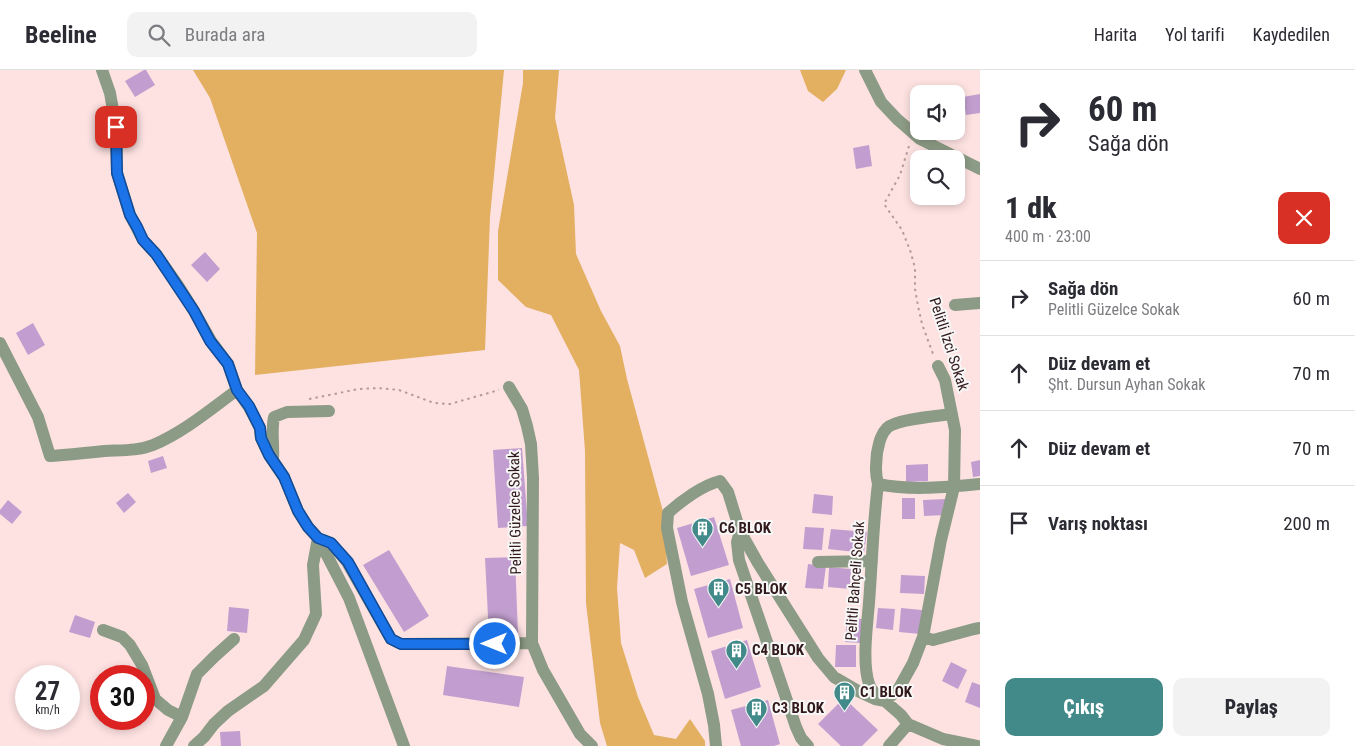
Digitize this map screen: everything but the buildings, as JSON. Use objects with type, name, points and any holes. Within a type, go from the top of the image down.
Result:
[{"type":"street","points":[[102,70],[110,93],[116,127],[117,173],[130,215],[143,240],[156,254],[194,311],[210,341],[228,364],[237,390],[249,406],[260,428],[261,438],[269,455],[284,477],[298,511],[318,538],[349,598],[404,746]]},
{"type":"street","points":[[865,70],[880,102],[910,130]]},
{"type":"street","points":[[922,140],[980,169]]},
{"type":"street","points":[[955,305],[980,303]]},
{"type":"street","points":[[0,343],[38,417],[50,456],[132,450],[153,445],[207,413],[237,390]]},
{"type":"street","name":"Pelitli İzci Sokak","points":[[923,637],[940,540],[954,486],[955,430],[945,380],[938,366]]},
{"type":"street","name":"Pelitli Güzelce Sokak","points":[[509,386],[522,409],[528,426],[531,444],[534,478],[532,643],[543,670],[580,734],[592,746]]},
{"type":"street","points":[[273,462],[272,436],[274,417],[287,412],[329,411]]},
{"type":"street","name":"Pelitli Bahçeli Sokak","points":[[908,724],[901,715],[875,694],[870,687],[866,667],[866,640],[878,484],[875,470],[878,447],[880,436],[888,426],[898,422],[952,414]]},
{"type":"street","points":[[716,746],[708,694],[682,602],[667,528],[668,513],[710,483],[720,482],[728,492],[740,531],[818,658],[834,677],[858,691],[875,699],[885,701],[898,690],[913,662],[923,637],[933,640],[980,628]]},
{"type":"street","points":[[878,484],[906,488],[980,484]]},
{"type":"street","points":[[740,531],[737,542],[740,560],[796,727],[801,738],[808,746]]},
{"type":"street","points":[[318,538],[331,543],[348,562],[391,639],[401,644],[532,643]]},
{"type":"street","points":[[194,746],[204,738],[214,724],[228,711],[264,686],[304,640],[316,614],[313,565],[318,538]]},
{"type":"street","points":[[818,562],[872,561]]},
{"type":"street","points":[[103,630],[122,638],[130,645],[142,665],[155,699],[168,710],[182,717]]},
{"type":"street","points":[[166,746],[182,717],[197,674],[234,639]]},
{"type":"street","points":[[888,746],[908,724],[943,739],[978,746]]},
{"type":"path","name":"Pelitli İzci Sokak","points":[[912,140],[900,175],[884,204],[902,230],[910,250],[915,268],[915,290],[922,324],[938,366]]},
{"type":"path","points":[[309,399],[359,389],[378,388],[399,390],[434,403],[450,404],[509,386]]},
{"type":"shaded area","points":[[193,70],[504,70],[490,217],[485,350],[255,375],[257,233],[210,98]]},
{"type":"shaded area","points":[[523,70],[559,70],[555,118],[574,205],[576,254],[601,311],[620,346],[627,379],[664,515],[667,564],[645,578],[634,550],[620,543],[617,588],[621,643],[638,697],[654,735],[676,739],[690,719],[705,741],[705,746],[607,746],[600,723],[586,603],[585,451],[579,370],[551,315],[526,307],[498,280],[498,231],[523,83]]},
{"type":"shaded area","points":[[800,70],[846,70],[837,89],[823,102],[808,91]]},
{"type":"place","name":"C6 BLOK","points":[[703,547]]},
{"type":"place","name":"C5 BLOK","points":[[719,608]]},
{"type":"place","name":"C4 BLOK","points":[[736,669]]},
{"type":"place","name":"C1 BLOK","points":[[844,711]]},
{"type":"place","name":"C3 BLOK","points":[[756,727]]},
{"type":"route","points":[[116,127],[117,173],[130,215],[143,240],[156,254],[194,311],[210,341],[228,364],[237,390],[249,406],[260,428],[261,438],[269,455],[284,477],[298,511],[308,527],[318,538],[331,543],[348,562],[391,639],[401,644],[495,644]]}]
